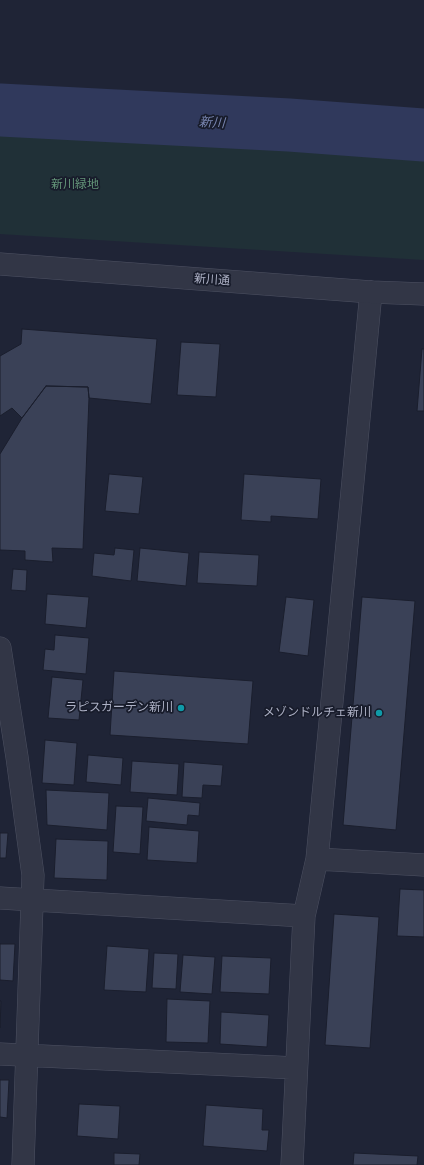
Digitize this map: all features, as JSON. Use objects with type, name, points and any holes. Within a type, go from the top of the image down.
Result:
[{"type":"street","name":"新川通","points":[[0,264],[371,292],[424,294]]},
{"type":"street","points":[[292,1165],[304,916],[317,859],[371,292]]},
{"type":"street","points":[[0,648],[8,757],[33,875],[26,1056],[24,1165]]},
{"type":"street","points":[[317,859],[424,865]]},
{"type":"street","points":[[0,898],[304,916]]},
{"type":"street","points":[[0,1054],[296,1068]]},
{"type":"green space","name":"新川緑地","points":[[0,127],[424,153],[424,260],[0,234]]},
{"type":"building","points":[[22,329],[157,339],[151,404],[89,398],[88,387],[46,386],[22,418],[12,408],[0,416],[0,356],[21,344]]},
{"type":"building","points":[[181,342],[220,344],[216,397],[177,395]]},
{"type":"building","points":[[422,349],[424,349],[424,411],[417,411]]},
{"type":"building","points":[[46,386],[88,387],[89,398],[83,549],[52,548],[53,562],[25,560],[25,551],[0,550],[0,454],[22,418]]},
{"type":"building","points":[[109,474],[143,477],[139,514],[105,511]]},
{"type":"building","points":[[244,474],[321,479],[318,519],[271,516],[271,522],[241,520]]},
{"type":"building","points":[[115,548],[134,550],[131,581],[92,576],[94,553],[114,555]]},
{"type":"building","points":[[140,548],[189,553],[186,586],[137,581]]},
{"type":"building","points":[[199,552],[259,555],[257,586],[197,583]]},
{"type":"building","points":[[13,569],[27,570],[26,591],[11,590]]},
{"type":"building","points":[[47,594],[89,597],[86,628],[45,624]]},
{"type":"building","points":[[286,597],[314,600],[308,656],[279,652]]},
{"type":"building","name":"メゾンドルチェ新川","points":[[362,597],[415,601],[396,830],[343,825]]},
{"type":"building","points":[[55,635],[89,638],[86,674],[43,670],[45,649],[54,650]]},
{"type":"building","name":"ラピスガーデン新川","points":[[114,671],[253,681],[248,744],[110,735]]},
{"type":"building","points":[[52,677],[83,680],[79,720],[48,718]]},
{"type":"building","points":[[45,740],[77,743],[74,785],[42,783]]},
{"type":"building","points":[[88,755],[123,758],[121,785],[86,782]]},
{"type":"building","points":[[132,761],[179,764],[177,795],[130,792]]},
{"type":"building","points":[[184,762],[223,765],[221,786],[203,785],[202,798],[182,797]]},
{"type":"building","points":[[46,790],[109,793],[107,830],[47,825]]},
{"type":"building","points":[[148,798],[200,803],[199,816],[188,815],[187,825],[146,821]]},
{"type":"building","points":[[116,806],[143,807],[140,854],[113,852]]},
{"type":"building","points":[[149,827],[199,831],[197,863],[147,860]]},
{"type":"building","points":[[0,833],[8,833],[6,858],[0,858]]},
{"type":"building","points":[[56,839],[108,841],[107,880],[54,878]]},
{"type":"building","points":[[400,889],[424,890],[424,937],[397,936]]},
{"type":"building","points":[[334,914],[379,917],[370,1048],[325,1045]]},
{"type":"building","points":[[0,944],[15,944],[13,981],[0,980]]},
{"type":"building","points":[[107,946],[149,949],[146,992],[104,990]]},
{"type":"building","points":[[154,953],[178,954],[176,989],[152,988]]},
{"type":"building","points":[[183,955],[215,957],[212,994],[180,992]]},
{"type":"building","points":[[222,956],[271,958],[269,994],[220,992]]},
{"type":"building","points":[[167,999],[210,1001],[208,1043],[166,1042]]},
{"type":"building","points":[[0,1001],[1,1001],[0,1028]]},
{"type":"building","points":[[221,1012],[269,1015],[267,1047],[220,1044]]},
{"type":"building","points":[[0,1080],[9,1080],[7,1118],[0,1117]]},
{"type":"building","points":[[79,1104],[120,1106],[118,1139],[77,1136]]},
{"type":"building","points":[[206,1105],[263,1109],[262,1130],[269,1130],[267,1151],[203,1146]]},
{"type":"building","points":[[114,1153],[140,1154],[139,1165],[114,1165]]},
{"type":"building","points":[[354,1153],[418,1156],[417,1165],[353,1165]]},
{"type":"waterway","name":"新川","points":[[0,110],[289,125],[424,135]]},
{"type":"place","name":"ラピスガーデン新川","points":[[181,708]]},
{"type":"place","name":"メゾンドルチェ新川","points":[[379,713]]}]
